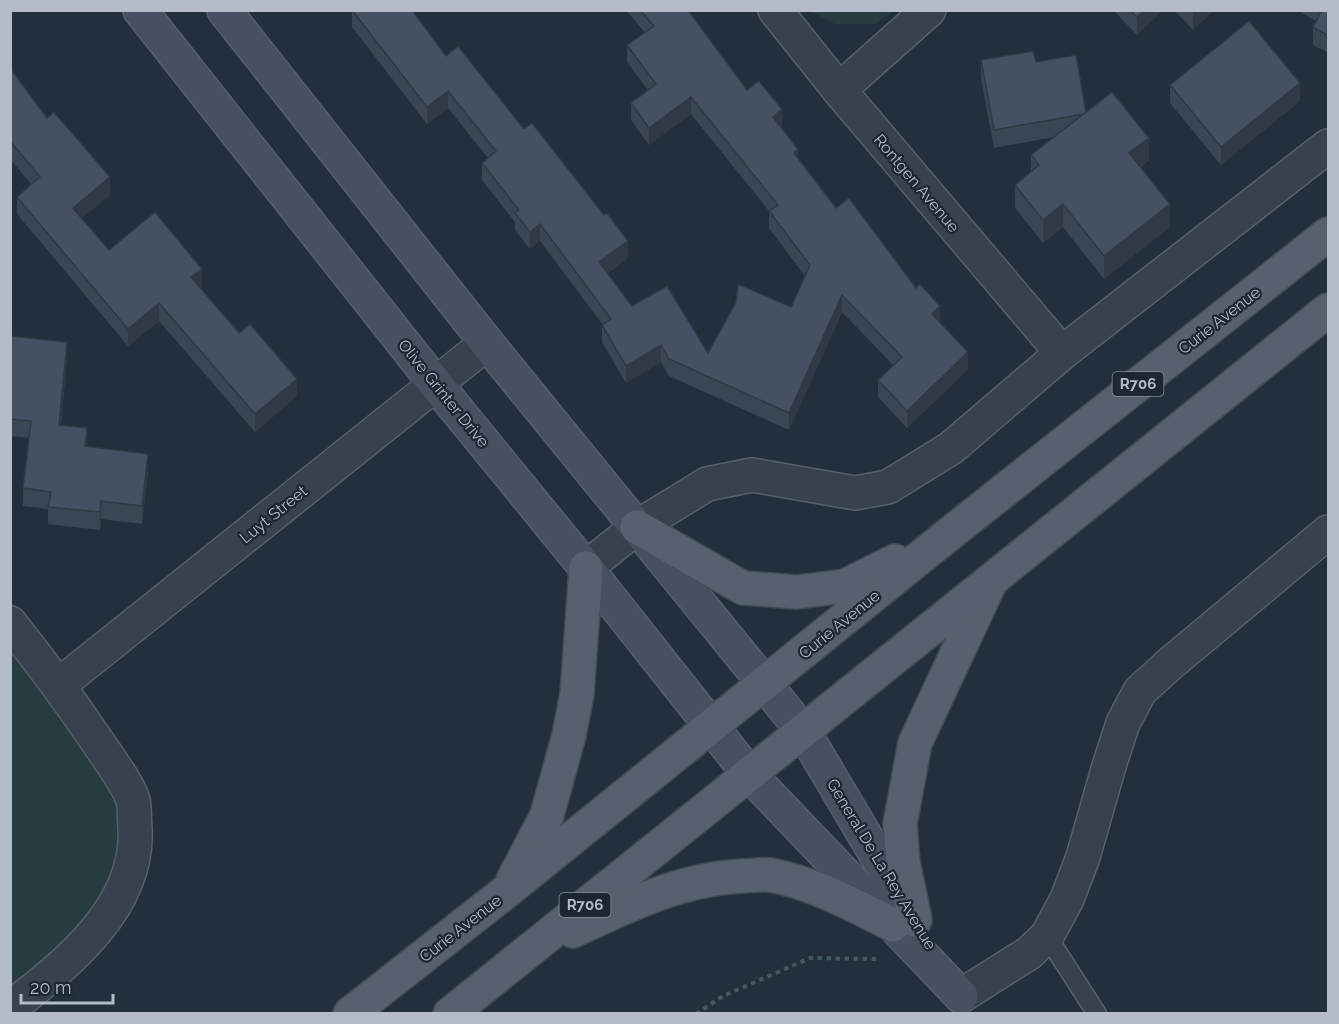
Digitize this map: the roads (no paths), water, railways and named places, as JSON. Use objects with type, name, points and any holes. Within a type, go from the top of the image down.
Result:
[{"type":"main road","name":"Curie Avenue","points":[[350,1014],[712,727],[948,535],[1329,234]]},
{"type":"main road","name":"R706","points":[[450,1014],[1329,310]]},
{"type":"main road","points":[[637,527],[742,588],[797,592],[845,586],[948,535]]},
{"type":"main road","points":[[508,890],[547,815],[569,735],[577,694],[586,568]]},
{"type":"main road","points":[[523,955],[654,894],[684,884],[724,877],[768,875],[827,892],[904,923],[900,824],[915,743],[992,578]]},
{"type":"street","name":"Olive Grinter Drive","points":[[140,10],[435,384],[586,568],[749,774]]},
{"type":"street","points":[[224,10],[487,343],[803,731]]},
{"type":"street","name":"Rontgen Avenue","points":[[775,10],[839,90],[1062,353]]},
{"type":"street","points":[[839,90],[929,10]]},
{"type":"street","points":[[586,568],[637,527],[707,484],[752,475],[855,493],[888,487],[951,448],[1062,353],[1329,146]]},
{"type":"street","name":"Luyt Street","points":[[59,685],[487,343]]},
{"type":"street","points":[[967,1005],[1047,936],[1067,899],[1083,857],[1123,723],[1140,692],[1171,663],[1329,532]]},
{"type":"street","points":[[10,623],[59,685],[109,758],[133,801],[136,844],[131,868],[119,897],[91,939],[62,968],[10,1008]]},
{"type":"street","name":"General De La Rey Avenue","points":[[803,731],[904,923]]},
{"type":"street","name":"General De La Rey Avenue","points":[[749,774],[904,923],[967,1005]]},
{"type":"lane","points":[[1047,936],[1096,1014]]}]
